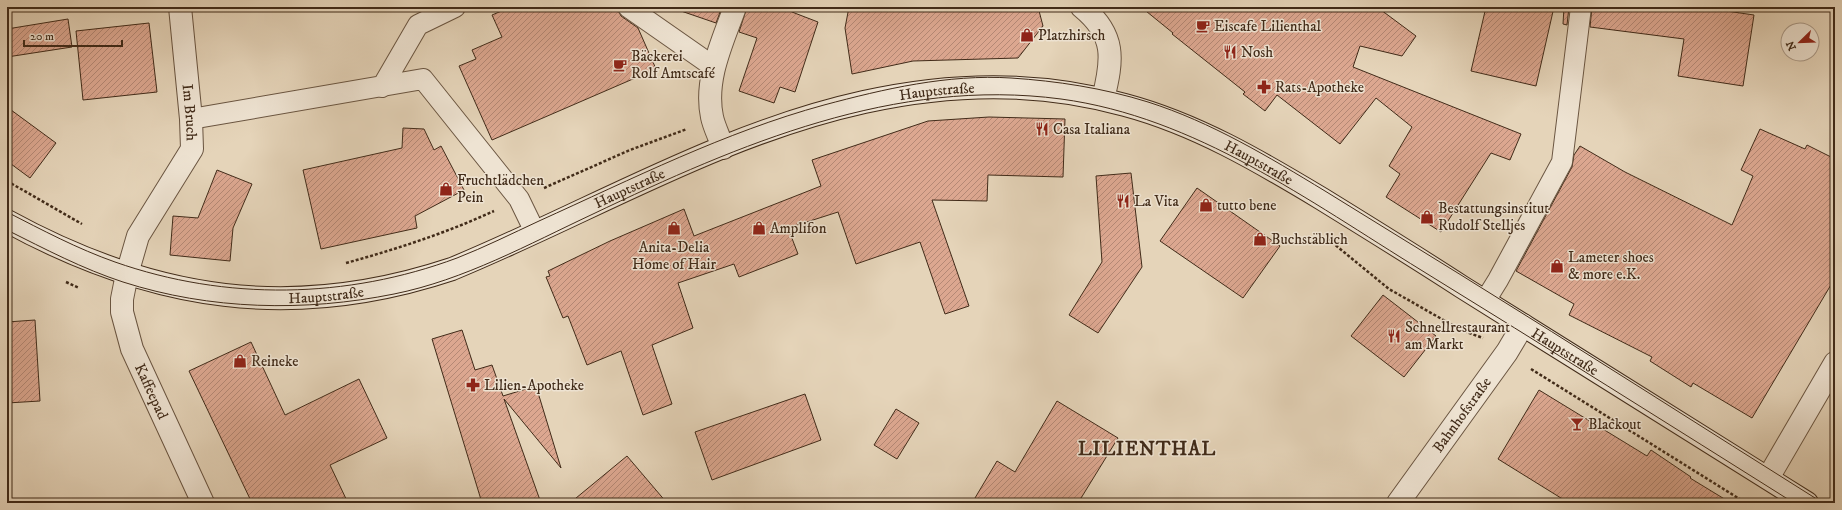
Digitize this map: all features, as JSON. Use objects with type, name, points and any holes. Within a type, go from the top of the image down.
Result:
[{"type":"street","name":"Im Bruch","points":[[126,274],[138,236],[192,149],[191,119],[180,7]]},
{"type":"street","points":[[723,148],[712,117],[710,86],[714,67],[735,7]]},
{"type":"street","points":[[1082,7],[1096,18],[1105,34],[1109,47],[1109,75],[1103,99]]},
{"type":"street","name":"Hauptstraße","points":[[7,221],[69,251],[126,274],[153,282],[205,293],[273,299],[329,296],[390,287],[422,279],[472,260],[723,148],[830,111],[924,91],[974,87],[1012,87],[1069,92],[1103,99],[1174,121],[1247,155],[1341,211],[1808,503]]},
{"type":"street","name":"Kaffeepad","points":[[126,274],[122,304],[127,336],[147,384],[203,503]]},
{"type":"street","name":"Bahnhofstraße","points":[[1398,503],[1507,352],[1523,324]]},
{"type":"street","points":[[1768,478],[1835,362]]},
{"type":"lane","points":[[382,87],[418,25],[455,7]]},
{"type":"lane","points":[[628,7],[714,67]]},
{"type":"lane","points":[[1485,301],[1562,162],[1581,7]]},
{"type":"lane","points":[[191,119],[423,79],[519,199],[535,232]]},
{"type":"path","points":[[340,264],[390,251],[456,228],[630,150],[688,128]]},
{"type":"path","points":[[7,181],[89,228]]},
{"type":"path","points":[[1324,235],[1389,289],[1461,330],[1484,338],[1507,352],[1549,382],[1746,503]]},
{"type":"building","points":[[511,7],[617,7],[621,16],[638,28],[656,69],[492,140],[459,66],[476,59],[472,50],[502,37],[492,15]]},
{"type":"building","points":[[681,7],[722,7],[716,23],[681,11]]},
{"type":"building","points":[[747,7],[794,7],[792,12],[818,22],[795,92],[780,87],[774,103],[739,91],[757,38],[739,32]]},
{"type":"building","points":[[849,7],[1038,7],[1043,26],[1018,58],[913,61],[852,74],[845,28]]},
{"type":"building","points":[[1141,7],[1377,7],[1416,36],[1402,56],[1360,46],[1353,67],[1521,134],[1510,160],[1491,153],[1441,232],[1386,197],[1400,174],[1389,166],[1412,127],[1376,98],[1340,144],[1277,95],[1265,111],[1243,94],[1245,92],[1172,34],[1173,33]]},
{"type":"building","points":[[1486,7],[1554,7],[1536,86],[1471,71]]},
{"type":"building","points":[[1564,7],[1569,7],[1567,25],[1563,24]]},
{"type":"building","points":[[1592,7],[1699,7],[1754,15],[1743,86],[1678,76],[1684,39],[1590,27]]},
{"type":"building","points":[[68,19],[72,47],[7,57],[7,29]]},
{"type":"building","points":[[149,23],[157,92],[83,100],[76,31]]},
{"type":"building","points":[[7,107],[56,143],[30,178],[7,161]]},
{"type":"building","points":[[989,117],[1065,119],[1063,177],[988,175],[987,201],[932,200],[969,306],[945,314],[920,242],[856,264],[838,212],[788,228],[798,254],[739,277],[734,264],[678,283],[693,328],[652,345],[672,404],[643,415],[621,351],[587,365],[568,316],[563,318],[546,277],[550,276],[548,271],[610,241],[684,209],[694,236],[821,186],[812,160],[928,121]]},
{"type":"building","points":[[403,128],[424,129],[434,150],[441,146],[464,190],[415,216],[417,228],[321,249],[303,170],[402,148]]},
{"type":"building","points":[[1760,129],[1805,149],[1807,145],[1835,159],[1835,278],[1752,418],[1693,383],[1691,387],[1650,361],[1652,357],[1569,315],[1574,304],[1516,271],[1572,167],[1574,155],[1580,146],[1625,172],[1732,225],[1753,176],[1741,170]]},
{"type":"building","points":[[217,170],[252,184],[233,228],[230,261],[170,255],[173,216],[198,218]]},
{"type":"building","points":[[1131,173],[1142,267],[1098,333],[1069,315],[1102,262],[1096,176]]},
{"type":"building","points":[[1197,188],[1280,246],[1243,298],[1160,241]]},
{"type":"building","name":"Schnellrestaurant am Markt","points":[[1383,295],[1436,336],[1404,377],[1351,336]]},
{"type":"building","points":[[35,320],[40,401],[7,403],[7,322]]},
{"type":"building","points":[[462,330],[475,370],[492,365],[503,396],[536,386],[561,468],[504,399],[541,503],[482,503],[432,339]]},
{"type":"building","points":[[251,342],[285,415],[359,379],[387,438],[330,465],[348,503],[252,503],[189,371]]},
{"type":"building","points":[[1539,390],[1647,456],[1651,450],[1691,477],[1690,478],[1731,503],[1569,503],[1498,459]]},
{"type":"building","points":[[805,394],[821,440],[712,480],[695,432]]},
{"type":"building","points":[[1057,401],[1118,438],[1078,503],[972,503],[997,461],[1015,472]]},
{"type":"building","points":[[896,409],[919,423],[897,459],[874,445]]},
{"type":"building","points":[[627,456],[667,503],[570,503]]},
{"type":"tram line","points":[[7,212],[87,251],[115,262],[157,275],[200,284],[243,289],[286,290],[330,288],[415,272],[457,258],[679,157],[715,142],[787,116],[824,105],[893,88],[964,78],[1011,78],[1080,86],[1131,97],[1171,110],[1217,130],[1261,153],[1506,303],[1823,503]]},
{"type":"tram line","points":[[7,230],[64,258],[108,277],[156,291],[190,298],[224,303],[258,305],[326,304],[360,300],[420,288],[446,280],[496,260],[705,163],[762,141],[820,122],[879,107],[939,98],[999,95],[1061,99],[1110,109],[1158,124],[1204,143],[1249,165],[1293,190],[1794,503]]},
{"type":"place","name":"Eiscafe Lilienthal","points":[[1203,26]]},
{"type":"place","name":"Platzhirsch","points":[[1027,35]]},
{"type":"place","name":"Nosh","points":[[1230,52]]},
{"type":"place","name":"Bäckerei Rolf Amtscafé","points":[[620,65]]},
{"type":"place","name":"Rats-Apotheke","points":[[1264,87]]},
{"type":"place","name":"Casa Italiana","points":[[1042,129]]},
{"type":"place","name":"Fruchtlädchen Pein","points":[[446,189]]},
{"type":"place","name":"La Vita","points":[[1123,201]]},
{"type":"place","name":"tutto bene","points":[[1206,205]]},
{"type":"place","name":"Bestattungsinstitut Rudolf Stelljes","points":[[1427,217]]},
{"type":"place","name":"Anita-Delia Home of Hair","points":[[674,228]]},
{"type":"place","name":"Amplifon","points":[[759,228]]},
{"type":"place","name":"Buchstäblich","points":[[1260,239]]},
{"type":"place","name":"Lameter shoes & more e.K.","points":[[1557,266]]},
{"type":"place","name":"Schnellrestaurant am Markt","points":[[1394,336]]},
{"type":"place","name":"Reineke","points":[[240,361]]},
{"type":"place","name":"Lilien-Apotheke","points":[[473,385]]},
{"type":"place","name":"Blackout","points":[[1577,424]]},
{"type":"district","name":"LILIENTHAL","points":[[1147,449]]}]
